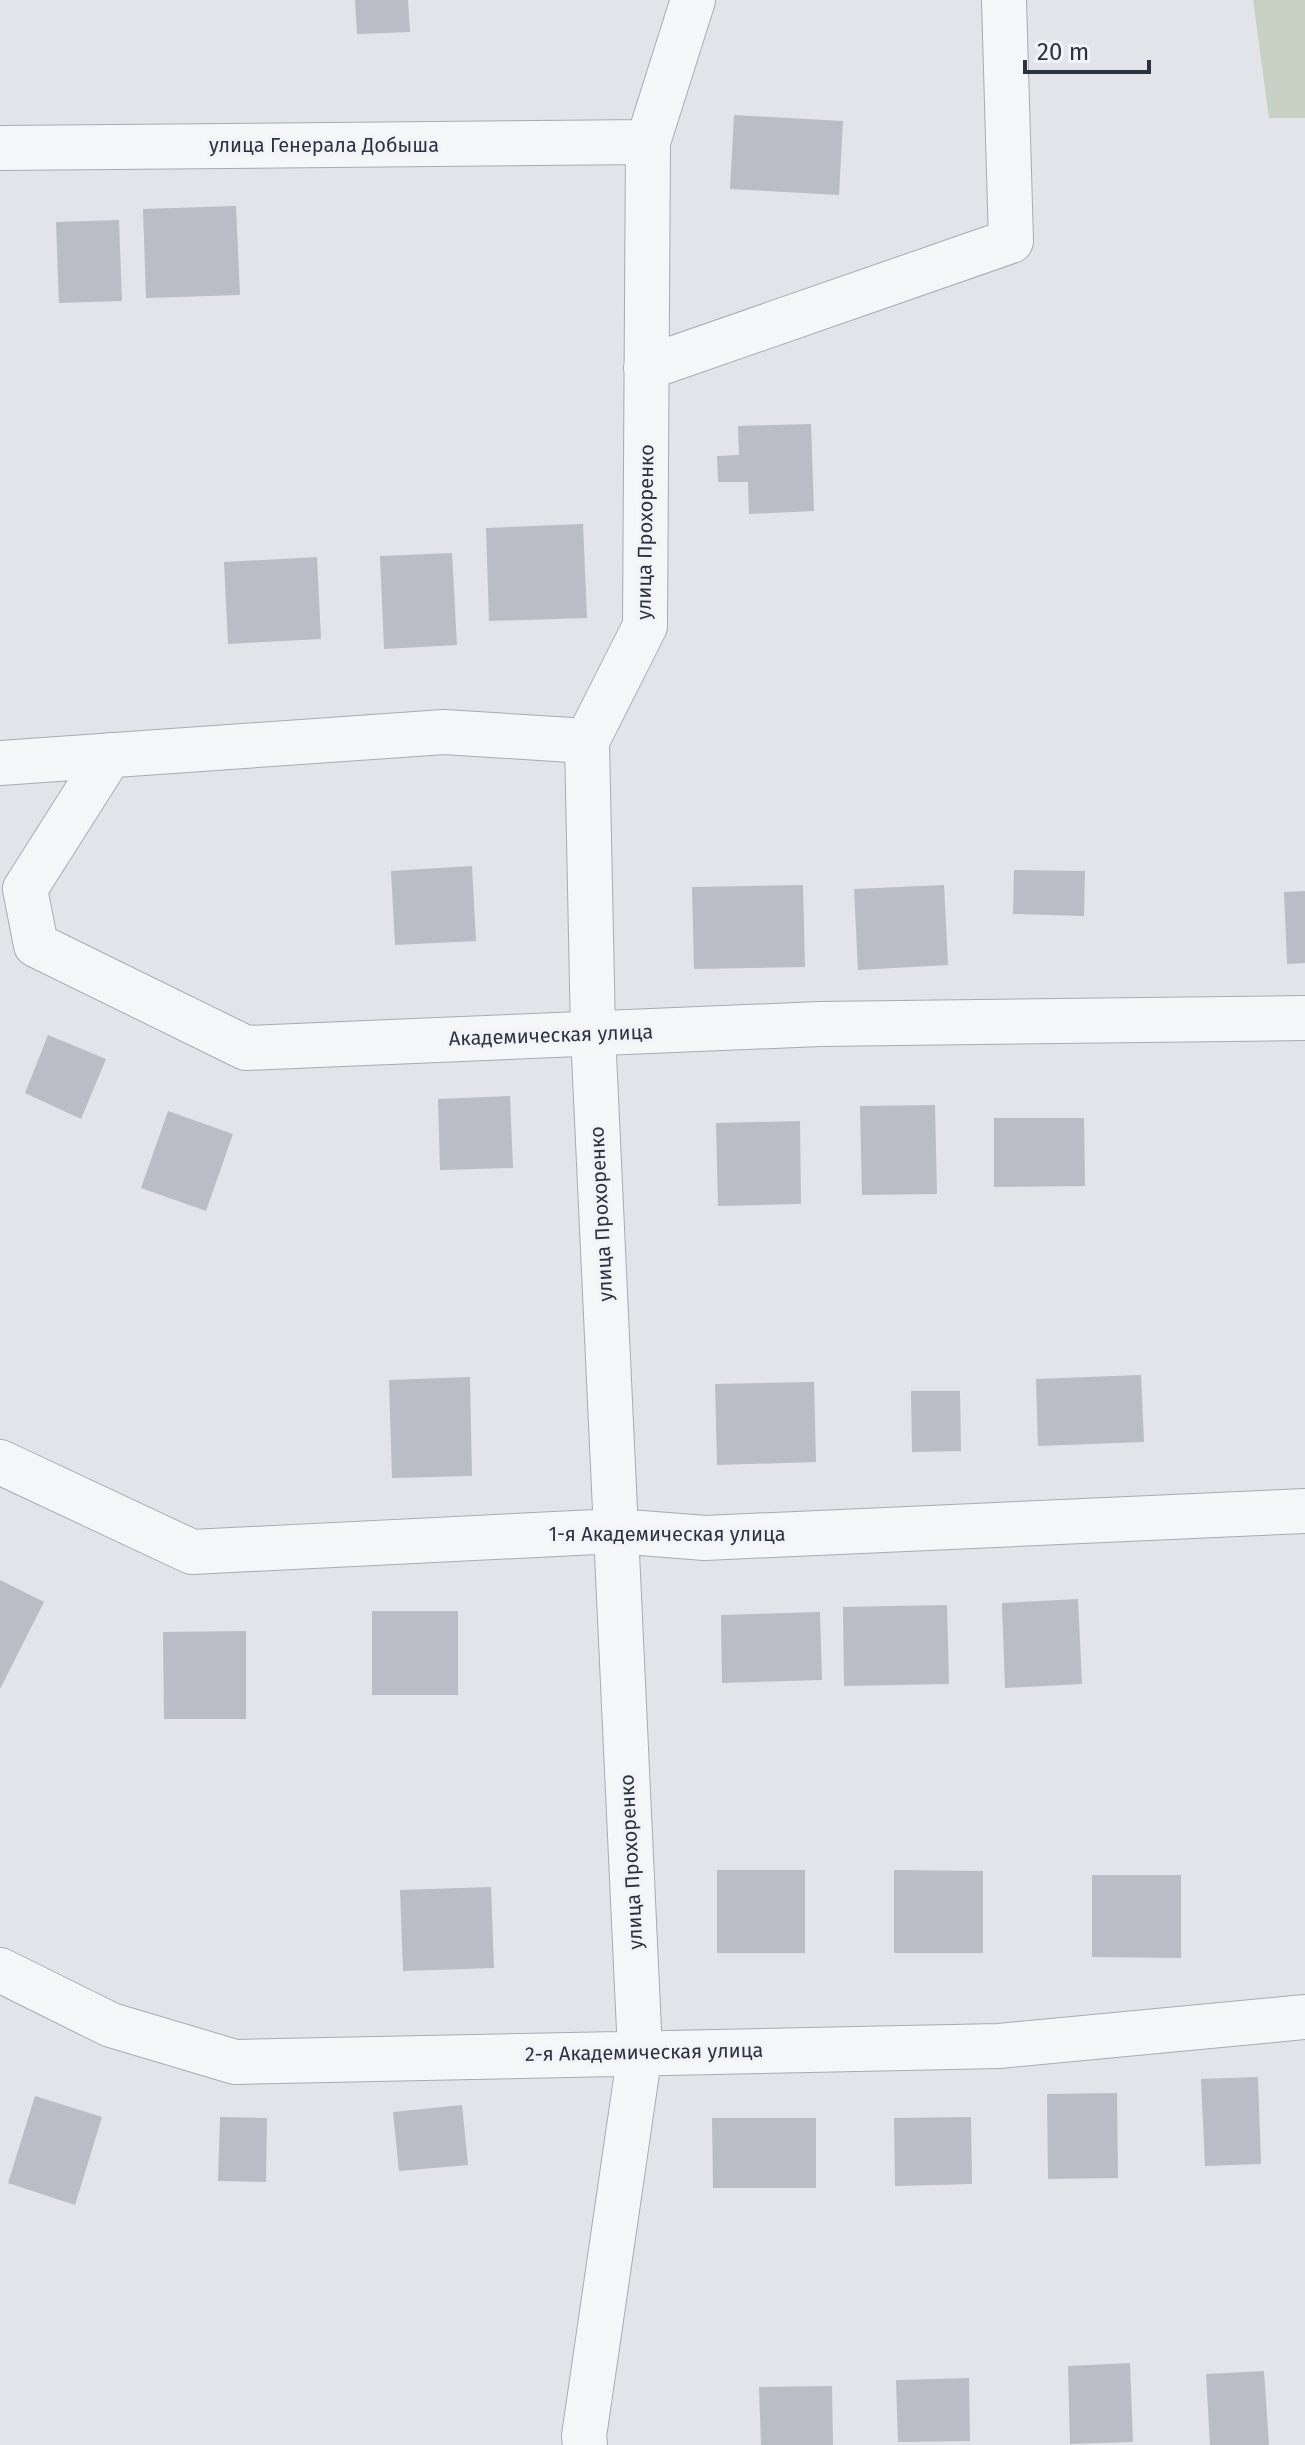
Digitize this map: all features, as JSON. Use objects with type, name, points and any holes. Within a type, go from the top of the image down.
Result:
[{"type":"street","name":"улица Прохоренко","points":[[585,2445],[640,2052],[593,1033],[587,741],[645,626],[648,142],[693,0]]},
{"type":"street","points":[[646,368],[1011,241],[1004,0]]},
{"type":"street","name":"улица Генерала Добыша","points":[[0,148],[648,142]]},
{"type":"street","points":[[0,763],[444,732],[587,741]]},
{"type":"street","name":"Академическая улица","points":[[110,755],[25,889],[36,945],[246,1048],[820,1024],[1305,1018]]},
{"type":"street","name":"1-я Академическая улица","points":[[0,1462],[192,1552],[616,1531],[705,1538],[1305,1511]]},
{"type":"street","name":"2-я Академическая улица","points":[[0,1970],[111,2025],[235,2062],[999,2046],[1305,2017]]},
{"type":"green space","points":[[1253,0],[1305,0],[1305,118],[1269,118]]},
{"type":"building","points":[[355,0],[408,0],[410,32],[357,34]]},
{"type":"building","points":[[734,115],[843,121],[839,195],[730,189]]},
{"type":"building","points":[[236,206],[240,295],[146,298],[143,209]]},
{"type":"building","points":[[119,220],[122,301],[59,303],[56,222]]},
{"type":"building","points":[[811,424],[814,511],[749,514],[748,482],[718,482],[717,456],[739,455],[738,426]]},
{"type":"building","points":[[583,524],[587,618],[489,621],[486,528]]},
{"type":"building","points":[[452,553],[457,645],[384,649],[380,556]]},
{"type":"building","points":[[317,557],[321,639],[228,644],[224,562]]},
{"type":"building","points":[[472,866],[476,941],[395,945],[391,871]]},
{"type":"building","points":[[1014,870],[1085,871],[1084,916],[1013,914]]},
{"type":"building","points":[[803,885],[805,967],[694,969],[692,887]]},
{"type":"building","points":[[944,885],[948,965],[858,970],[854,889]]},
{"type":"building","points":[[1305,891],[1305,963],[1287,964],[1284,892]]},
{"type":"building","points":[[48,1035],[106,1059],[81,1119],[25,1093]]},
{"type":"building","points":[[510,1096],[513,1168],[440,1170],[438,1099]]},
{"type":"building","points":[[935,1105],[937,1194],[862,1195],[860,1106]]},
{"type":"building","points":[[168,1111],[233,1134],[206,1211],[141,1188]]},
{"type":"building","points":[[994,1118],[1084,1118],[1085,1186],[994,1187]]},
{"type":"building","points":[[800,1121],[801,1204],[718,1206],[716,1123]]},
{"type":"building","points":[[1141,1375],[1144,1442],[1038,1446],[1036,1379]]},
{"type":"building","points":[[470,1377],[472,1476],[392,1478],[389,1380]]},
{"type":"building","points":[[814,1382],[816,1462],[717,1465],[715,1384]]},
{"type":"building","points":[[911,1391],[960,1391],[961,1451],[912,1452]]},
{"type":"building","points":[[0,1580],[44,1602],[0,1689]]},
{"type":"building","points":[[1078,1599],[1082,1684],[1005,1688],[1002,1603]]},
{"type":"building","points":[[947,1605],[949,1684],[844,1686],[843,1607]]},
{"type":"building","points":[[372,1611],[458,1611],[458,1695],[372,1695]]},
{"type":"building","points":[[820,1612],[822,1680],[722,1683],[721,1615]]},
{"type":"building","points":[[246,1631],[246,1719],[164,1719],[163,1632]]},
{"type":"building","points":[[717,1870],[805,1870],[805,1953],[717,1953]]},
{"type":"building","points":[[894,1870],[983,1871],[983,1953],[894,1953]]},
{"type":"building","points":[[1092,1875],[1181,1875],[1181,1958],[1092,1957]]},
{"type":"building","points":[[491,1887],[494,1968],[403,1971],[400,1890]]},
{"type":"building","points":[[1258,2077],[1261,2164],[1205,2166],[1201,2079]]},
{"type":"building","points":[[1117,2093],[1118,2178],[1048,2179],[1047,2094]]},
{"type":"building","points":[[35,2096],[102,2117],[75,2205],[8,2183]]},
{"type":"building","points":[[462,2105],[468,2165],[399,2171],[393,2112]]},
{"type":"building","points":[[220,2117],[267,2118],[266,2182],[218,2181]]},
{"type":"building","points":[[971,2117],[972,2184],[895,2186],[894,2118]]},
{"type":"building","points":[[712,2118],[816,2118],[816,2188],[713,2188]]},
{"type":"building","points":[[1130,2363],[1133,2442],[1070,2444],[1068,2366]]},
{"type":"building","points":[[1264,2371],[1269,2445],[1210,2445],[1206,2374]]},
{"type":"building","points":[[969,2378],[970,2441],[898,2442],[896,2380]]},
{"type":"building","points":[[832,2386],[833,2445],[761,2445],[759,2387]]}]
